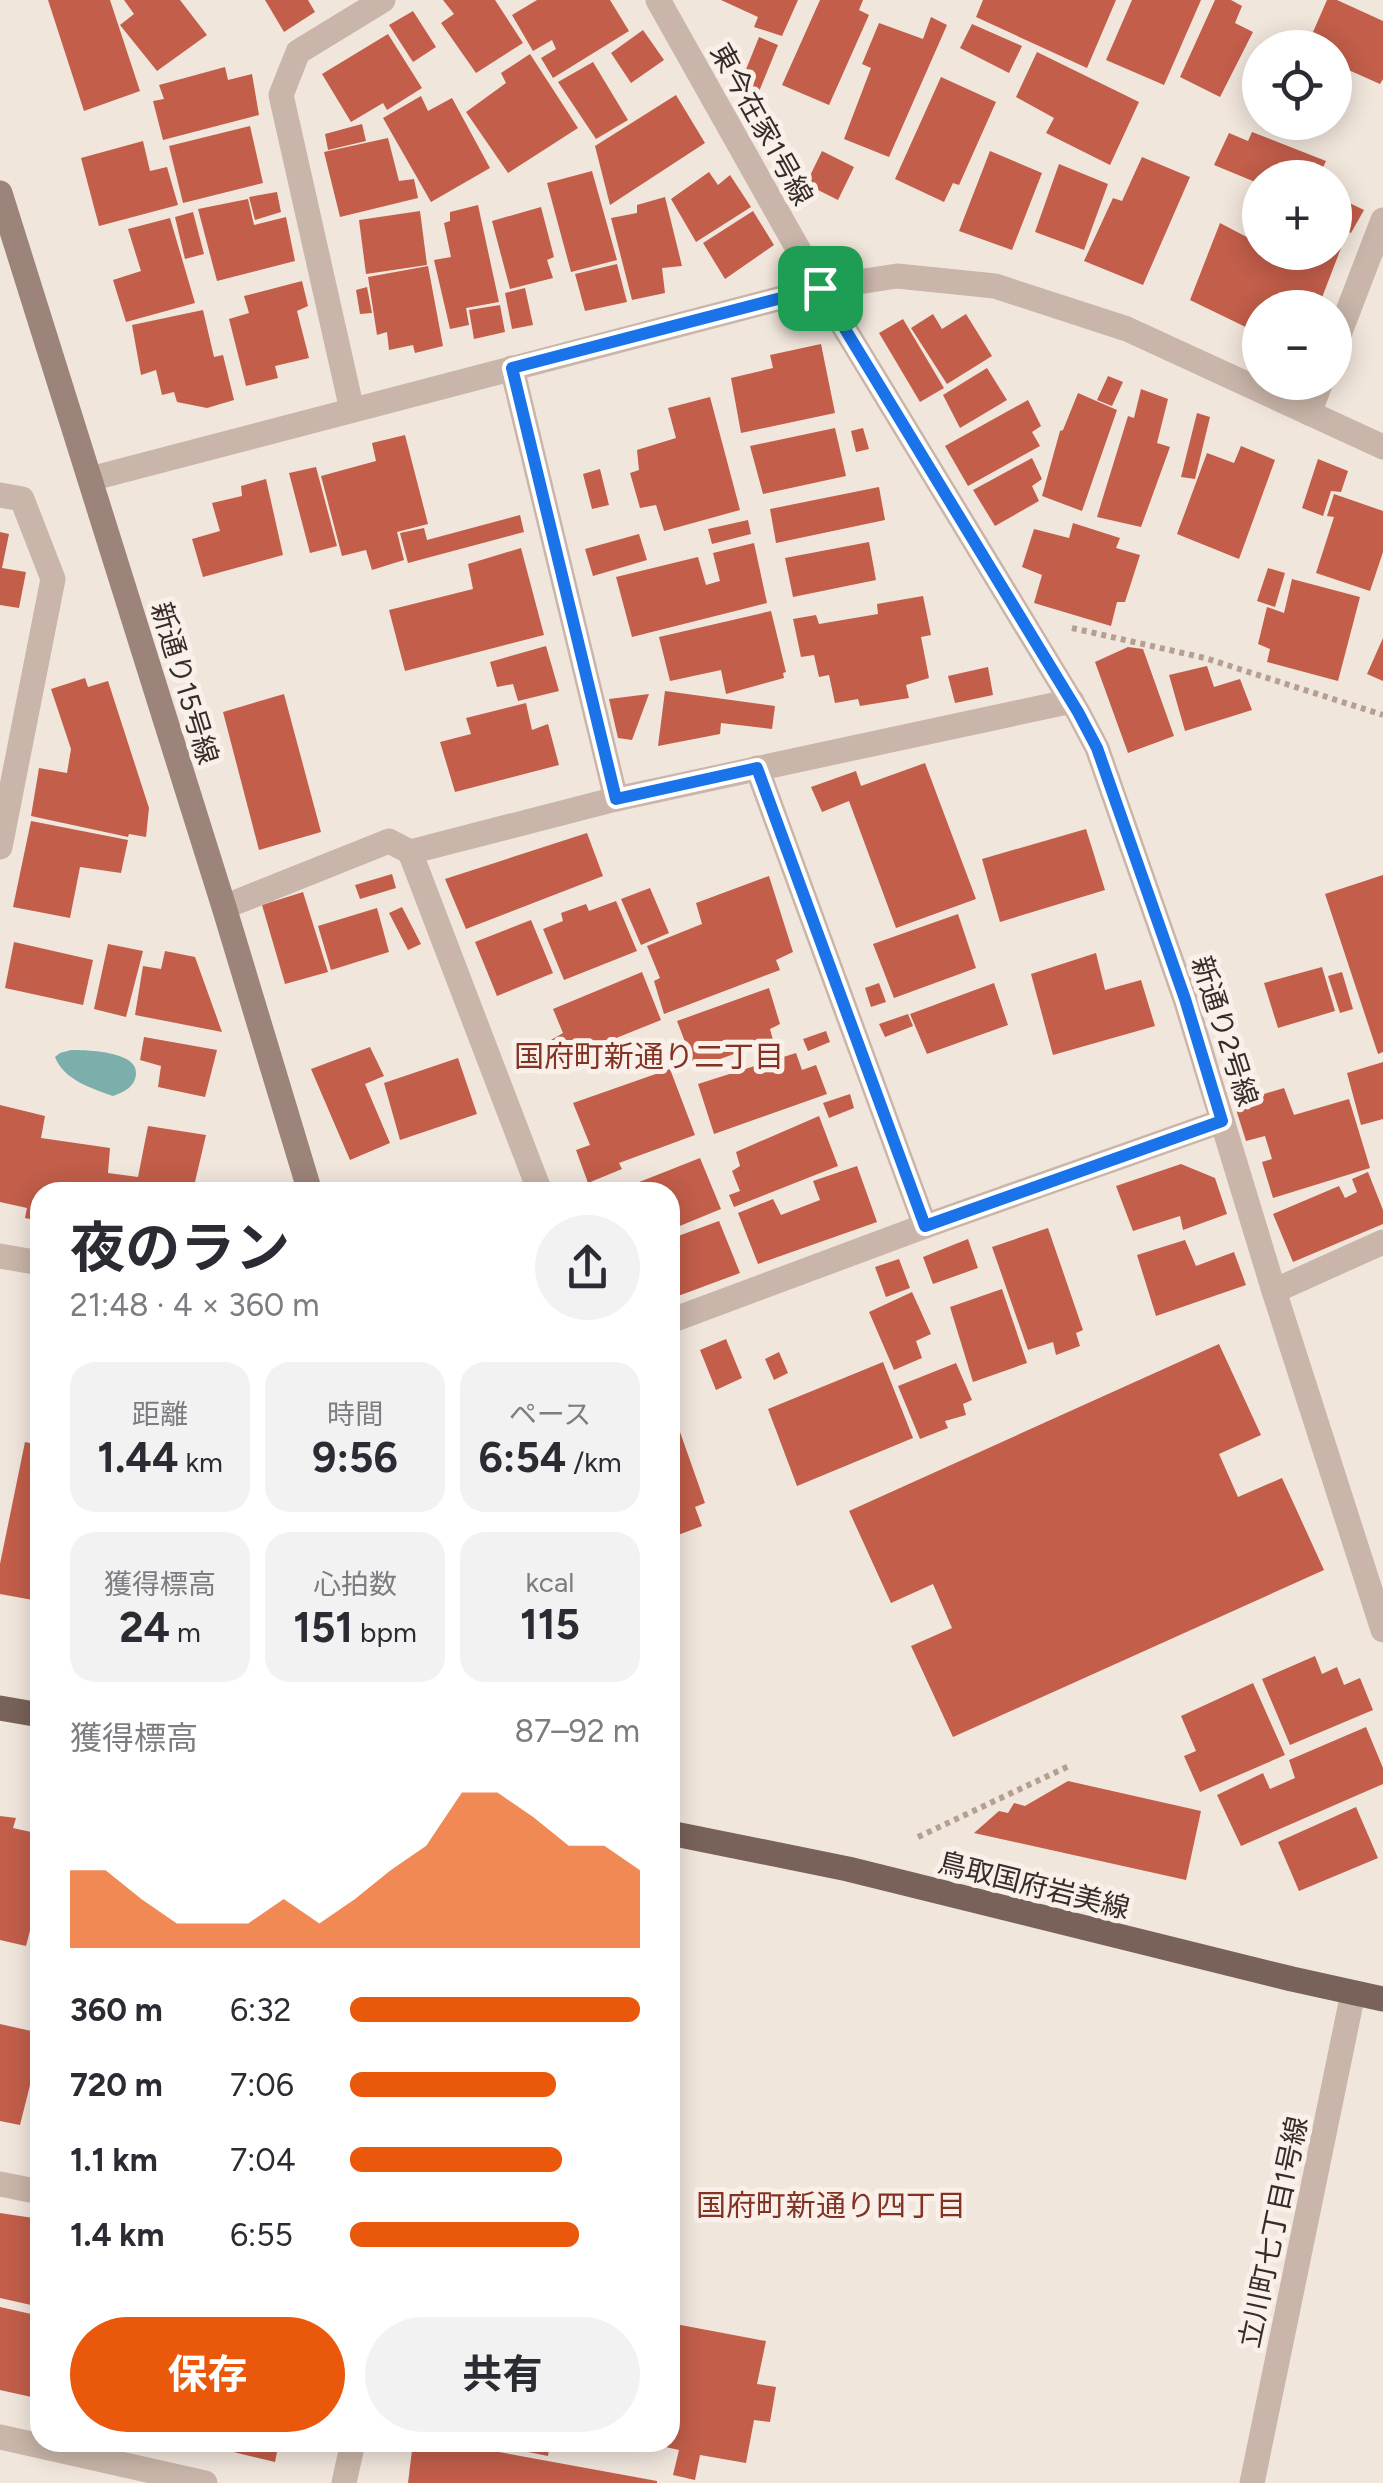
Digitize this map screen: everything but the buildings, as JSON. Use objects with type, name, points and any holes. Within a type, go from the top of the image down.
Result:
[{"type":"main road","points":[[0,1708],[30,1713]]},
{"type":"main road","name":"鳥取国府岩美線","points":[[680,1834],[848,1870],[1383,1999]]},
{"type":"street","points":[[352,410],[282,95],[298,52],[383,0]]},
{"type":"street","name":"東今在家1号線","points":[[658,0],[820,288],[938,482]]},
{"type":"street","name":"新通り15号線","points":[[0,193],[307,1182]]},
{"type":"street","points":[[1352,301],[1383,220]]},
{"type":"street","points":[[90,479],[820,288],[897,276],[995,286],[1127,329],[1383,447]]},
{"type":"street","points":[[512,368],[616,799]]},
{"type":"street","points":[[1309,413],[1314,400]]},
{"type":"street","name":"新通り2号線","points":[[938,482],[1097,748],[1185,999],[1383,1630]]},
{"type":"street","points":[[0,494],[22,499],[53,579],[0,847]]},
{"type":"street","points":[[224,907],[388,841],[410,852],[616,799],[1072,701]]},
{"type":"street","points":[[757,768],[925,1226]]},
{"type":"street","points":[[410,852],[536,1182]]},
{"type":"street","points":[[680,1317],[1222,1121]]},
{"type":"street","points":[[1274,1292],[1383,1242]]},
{"type":"street","points":[[0,1256],[30,1261]]},
{"type":"street","name":"立川町七丁目1号線","points":[[1252,2483],[1352,1992]]},
{"type":"street","points":[[0,2184],[30,2190]]},
{"type":"street","points":[[0,2437],[30,2444]]},
{"type":"street","points":[[67,2452],[205,2483]]},
{"type":"street","points":[[344,2483],[351,2452]]},
{"type":"path","points":[[1066,627],[1205,658],[1383,715]]},
{"type":"path","points":[[918,1837],[1069,1766]]},
{"type":"water","points":[[71,1050],[120,1056],[134,1066],[134,1082],[113,1096],[79,1082],[65,1072],[55,1057]]},
{"type":"district","name":"国府町新通り二丁目","points":[[649,1057]]},
{"type":"district","name":"国府町新通り四丁目","points":[[831,2206]]},
{"type":"route","points":[[820,288],[1097,748],[1185,999],[1222,1121],[925,1226],[757,768],[616,799],[512,368],[820,288]]}]
